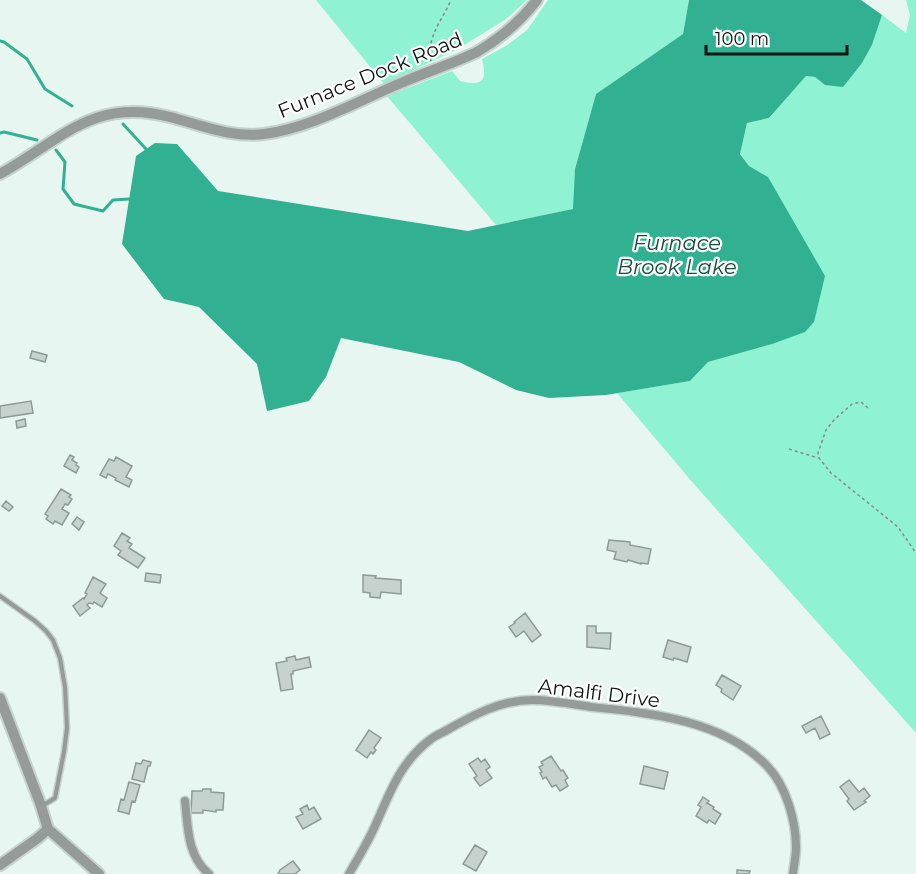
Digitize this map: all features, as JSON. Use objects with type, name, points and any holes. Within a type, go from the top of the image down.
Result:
[{"type":"street","name":"Furnace Dock Road","points":[[0,174],[67,131],[106,114],[139,111],[248,135],[275,132],[310,122],[469,56],[500,38],[537,0]]},
{"type":"street","points":[[0,698],[48,829],[99,874]]},
{"type":"street","name":"Amalfi Drive","points":[[349,874],[375,826],[392,785],[418,751],[432,738],[469,717],[500,705],[531,700],[626,711],[694,724],[726,735],[743,745],[769,768],[786,795],[795,832],[796,849],[793,874]]},
{"type":"street","points":[[185,801],[191,846],[196,860],[208,874]]},
{"type":"street","points":[[0,865],[48,829]]},
{"type":"lane","points":[[0,596],[35,621],[50,635],[63,668],[67,715],[65,745],[54,798],[41,806]]},
{"type":"path","points":[[433,70],[430,57],[431,38],[451,0]]},
{"type":"path","points":[[867,408],[861,402],[852,404],[834,420],[826,430],[818,453],[819,458],[831,473],[898,527],[916,553]]},
{"type":"path","points":[[789,449],[819,458]]},
{"type":"shaded area","points":[[316,0],[527,0],[506,19],[456,50],[384,84]]},
{"type":"shaded area","points":[[548,0],[689,0],[683,34],[596,94],[575,169],[574,209],[496,225],[387,96],[452,71],[460,81],[474,83],[482,80],[484,73],[482,59],[506,46],[527,30]]},
{"type":"shaded area","points":[[906,0],[916,0],[916,733],[693,483],[617,393],[690,381],[708,362],[804,332],[814,322],[768,177],[749,166],[740,153],[747,123],[769,118],[806,76],[815,77],[825,85],[862,63],[872,45],[882,15],[906,33],[910,15]]},
{"type":"water","name":"Furnace Brook Lake","points":[[689,0],[861,0],[882,15],[872,45],[862,63],[843,87],[825,85],[815,77],[806,76],[769,118],[747,123],[740,154],[749,166],[768,177],[825,276],[814,322],[805,332],[708,362],[690,381],[606,395],[549,398],[516,390],[459,362],[341,338],[326,377],[309,401],[267,411],[257,364],[199,307],[164,299],[122,244],[136,156],[155,143],[177,144],[218,191],[468,231],[573,209],[575,169],[596,94],[683,34]]},
{"type":"building","points":[[32,351],[47,355],[45,362],[30,358]]},
{"type":"building","points":[[31,401],[33,413],[0,418],[0,406]]},
{"type":"building","points":[[25,419],[26,426],[17,428],[16,421]]},
{"type":"building","points":[[70,455],[74,457],[72,460],[79,467],[76,473],[64,466]]},
{"type":"building","points":[[116,457],[132,466],[126,477],[132,480],[129,487],[108,474],[106,478],[100,475],[109,459],[114,461]]},
{"type":"building","points":[[61,489],[71,495],[69,497],[72,499],[62,509],[69,513],[62,525],[55,521],[53,524],[46,519],[48,516],[45,514]]},
{"type":"building","points":[[6,501],[13,507],[9,511],[2,506]]},
{"type":"building","points":[[77,517],[84,522],[79,530],[72,524]]},
{"type":"building","points":[[122,533],[130,538],[127,541],[132,544],[129,548],[145,558],[138,568],[118,555],[121,551],[114,546]]},
{"type":"building","points":[[609,540],[630,542],[630,545],[651,549],[648,564],[614,559],[616,552],[607,550]]},
{"type":"building","points":[[146,573],[161,575],[160,583],[145,581]]},
{"type":"building","points":[[363,575],[401,580],[401,594],[381,592],[380,598],[370,597],[370,593],[363,592]]},
{"type":"building","points":[[93,577],[106,584],[100,593],[107,598],[102,607],[94,602],[89,603],[87,605],[90,608],[80,616],[73,606],[84,599]]},
{"type":"building","points":[[525,613],[541,635],[532,642],[524,631],[516,637],[509,627]]},
{"type":"building","points":[[587,626],[596,626],[596,633],[611,633],[610,649],[587,647]]},
{"type":"building","points":[[668,640],[691,647],[687,662],[663,657]]},
{"type":"building","points":[[295,656],[296,660],[309,657],[311,667],[293,671],[291,674],[293,689],[281,691],[276,663],[287,661],[286,658]]},
{"type":"building","points":[[722,675],[741,686],[733,700],[721,692],[722,689],[716,685]]},
{"type":"building","points":[[821,716],[830,734],[820,739],[815,728],[806,733],[802,726]]},
{"type":"building","points":[[369,730],[381,738],[374,748],[376,750],[373,754],[371,752],[367,758],[356,750]]},
{"type":"building","points":[[551,756],[568,778],[565,780],[568,786],[560,791],[556,785],[552,787],[546,777],[543,779],[540,773],[542,772],[539,767],[543,765],[541,762]]},
{"type":"building","points":[[478,758],[481,762],[485,759],[490,767],[486,770],[492,778],[480,786],[469,764]]},
{"type":"building","points":[[143,760],[151,762],[144,782],[132,779],[136,763],[141,764]]},
{"type":"building","points":[[644,766],[668,772],[664,789],[640,784]]},
{"type":"building","points":[[849,780],[859,792],[864,788],[870,796],[864,801],[866,802],[854,810],[840,787]]},
{"type":"building","points":[[129,782],[140,785],[135,802],[132,801],[129,814],[118,811]]},
{"type":"building","points":[[203,789],[224,793],[223,810],[216,810],[216,812],[203,810],[203,813],[191,813],[192,791]]},
{"type":"building","points":[[703,797],[714,807],[713,809],[721,814],[715,824],[709,820],[707,823],[696,816],[701,807],[698,805]]},
{"type":"building","points":[[307,805],[309,810],[314,807],[321,819],[303,829],[296,817],[303,814],[300,809]]},
{"type":"building","points":[[475,845],[487,852],[476,871],[463,864]]},
{"type":"building","points":[[293,861],[300,870],[295,874],[278,874],[280,870]]},
{"type":"building","points":[[737,870],[750,871],[749,874],[737,874]]},
{"type":"waterway","points":[[0,41],[27,59],[45,89],[72,106]]},
{"type":"waterway","points":[[123,124],[146,149]]},
{"type":"waterway","points":[[0,133],[37,140]]},
{"type":"waterway","points":[[56,150],[65,162],[63,189],[74,204],[103,211],[113,200],[129,199]]}]
